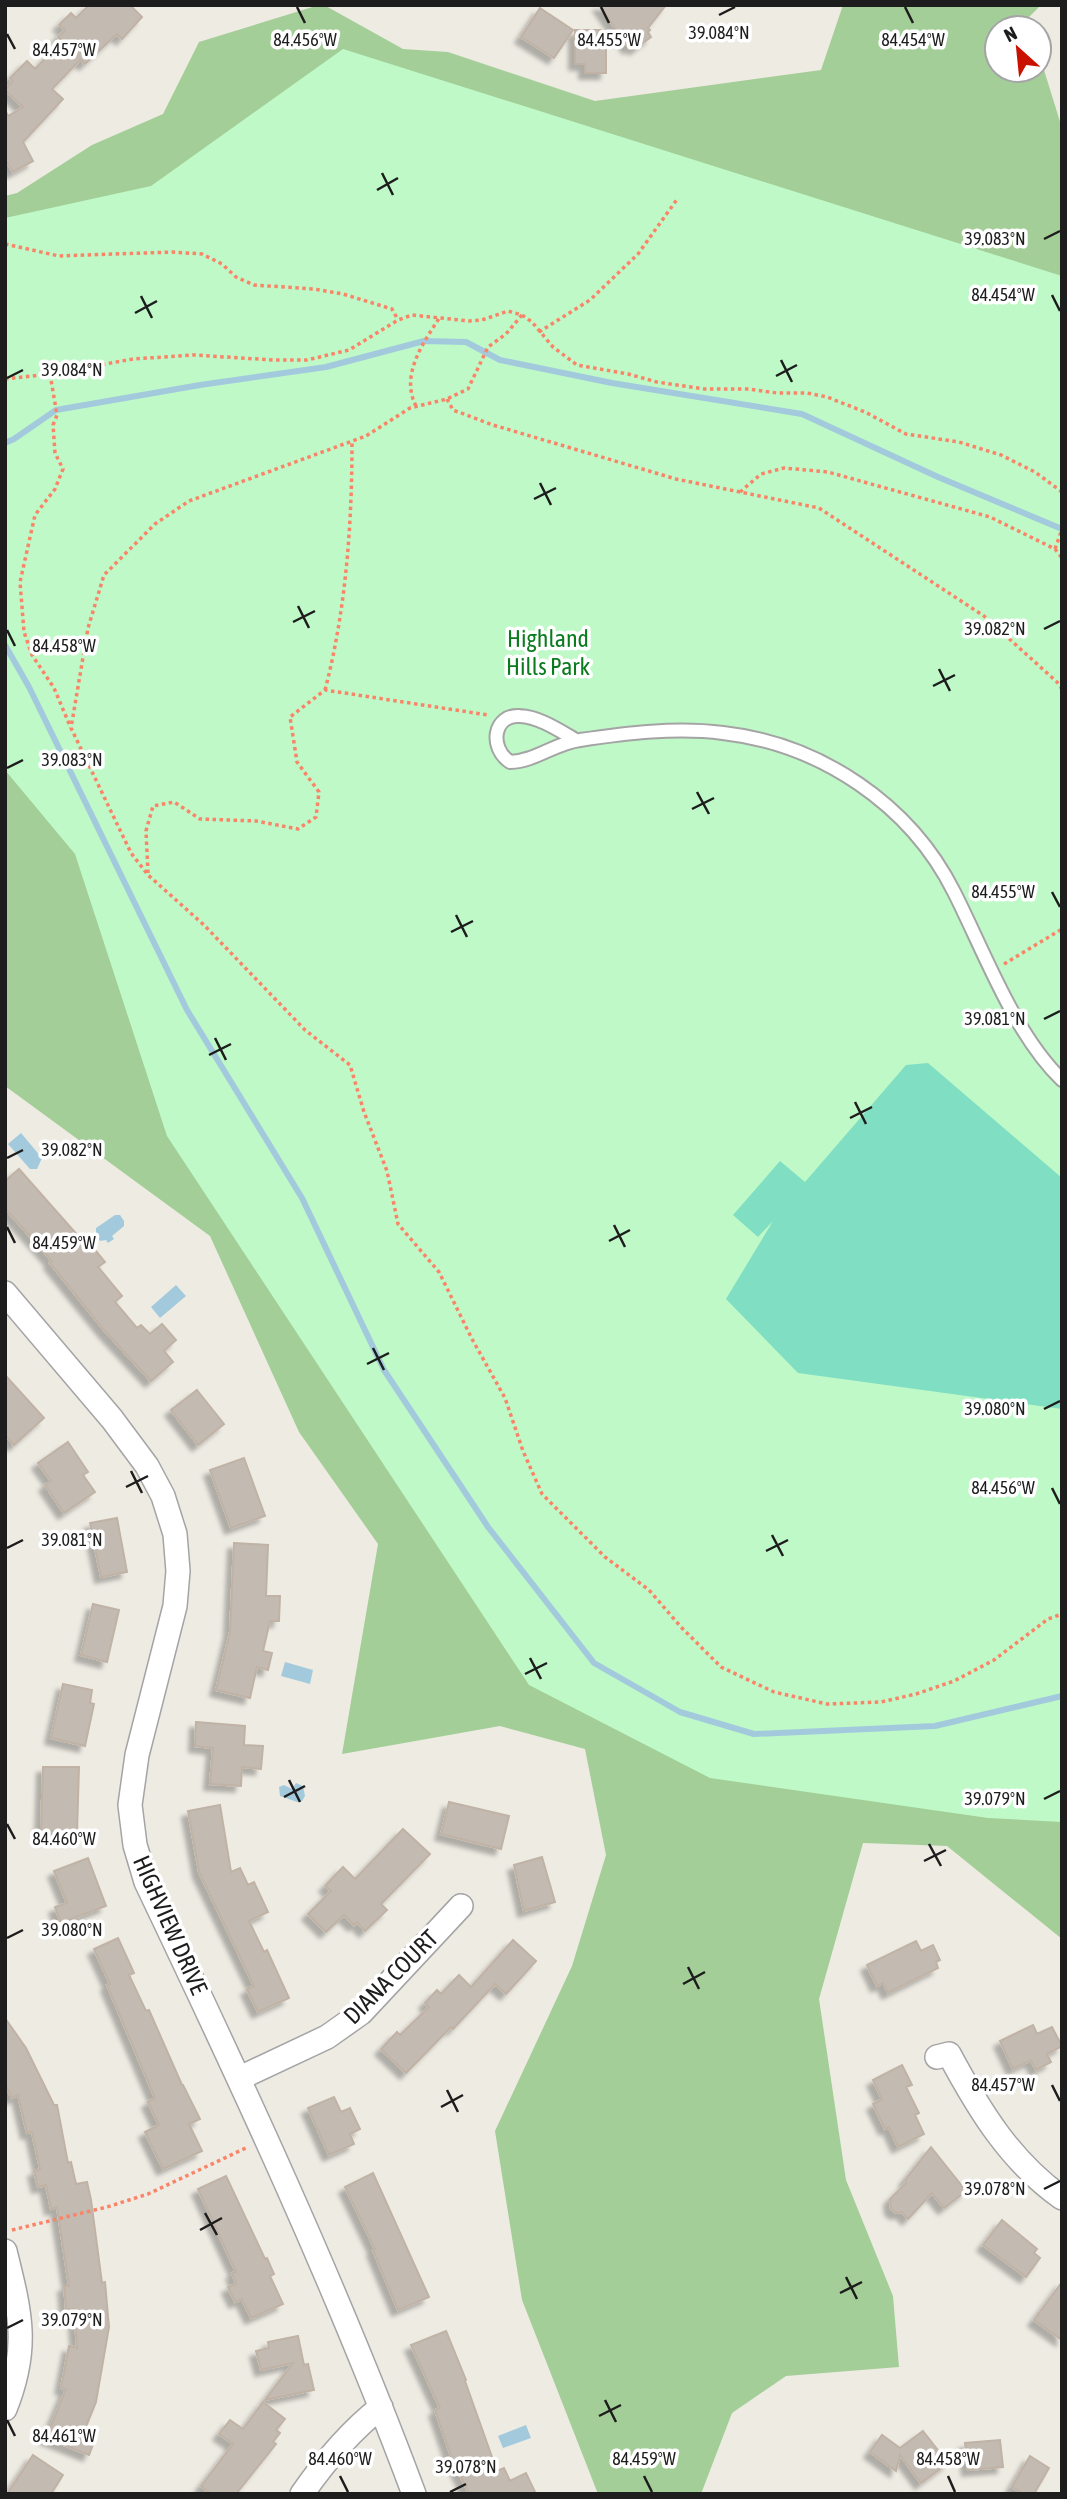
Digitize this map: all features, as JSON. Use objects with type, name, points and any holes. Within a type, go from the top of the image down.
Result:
[{"type":"street","name":"HIGHVIEW DRIVE","points":[[5,1293],[112,1419],[156,1480],[170,1514],[178,1552],[175,1606],[137,1755],[130,1805],[140,1864],[146,1882],[240,2078],[381,2407],[414,2494]]},
{"type":"street","name":"DIANA COURT","points":[[240,2078],[327,2037],[361,2012],[461,1906]]},
{"type":"street","points":[[937,2057],[949,2054],[1008,2150],[1027,2170],[1062,2198]]},
{"type":"street","points":[[5,2251],[22,2335],[16,2374],[5,2409]]},
{"type":"street","points":[[302,2494],[326,2460],[359,2424],[381,2407]]},
{"type":"lane","points":[[576,740],[551,726],[517,715],[508,718],[498,729],[495,741],[497,749],[510,762],[535,758],[576,740],[674,730],[722,732],[781,745],[846,775],[911,827],[923,843],[952,888],[992,971],[1025,1031],[1062,1080]]},
{"type":"path","points":[[539,332],[590,300],[638,254],[678,198]]},
{"type":"path","points":[[5,244],[59,256],[172,252],[202,254],[222,264],[236,277],[254,285],[343,294],[392,309],[398,320]]},
{"type":"path","points":[[5,379],[133,359],[194,355],[307,360],[349,350],[398,320],[412,315],[469,321],[482,320],[508,311],[522,315],[532,322],[539,332],[577,365],[705,389],[749,389],[827,397],[865,412],[906,434],[959,442],[1000,455],[1035,472],[1062,492]]},
{"type":"path","points":[[71,728],[88,628],[104,575],[155,524],[189,501],[366,436],[410,408],[447,399],[468,389],[488,348],[506,334],[522,315]]},
{"type":"path","points":[[416,406],[410,394],[411,376],[417,355],[440,317]]},
{"type":"path","points":[[50,374],[57,415],[53,425],[55,453],[63,469],[55,489],[35,515],[20,582],[24,632],[32,655],[54,688],[131,853],[148,875],[204,925],[305,1030],[350,1065],[364,1112],[387,1171],[398,1224],[439,1272],[471,1339],[505,1398],[523,1451],[542,1494],[604,1557],[649,1590],[721,1667],[774,1692],[827,1704],[872,1704],[916,1695],[954,1681],[994,1661],[1048,1619],[1062,1614]]},
{"type":"path","points":[[447,399],[453,410],[493,425],[676,480],[819,508],[984,616],[1057,682],[1062,690]]},
{"type":"path","points":[[148,875],[145,831],[153,806],[174,802],[200,819],[256,821],[298,829],[316,817],[319,792],[297,762],[290,717],[325,690],[342,605],[352,477],[352,441]]},
{"type":"path","points":[[740,492],[761,474],[784,468],[828,471],[990,517],[1055,549],[1062,558]]},
{"type":"path","points":[[1055,549],[1060,531]]},
{"type":"path","points":[[325,690],[508,718]]},
{"type":"path","points":[[992,971],[1062,929]]},
{"type":"path","points":[[5,2231],[107,2207],[149,2194],[266,2139]]},
{"type":"green space","name":"Highland Hills Park","points":[[324,5],[403,49],[448,52],[595,101],[821,70],[843,5],[1041,5],[1032,14],[983,14],[983,84],[1048,84],[1062,128],[1062,1939],[947,1846],[863,1843],[819,1999],[846,2180],[893,2296],[899,2367],[786,2376],[732,2413],[701,2494],[598,2494],[522,2300],[495,2131],[572,1966],[606,1855],[585,1749],[500,1726],[342,1754],[378,1544],[299,1432],[210,1236],[5,1086],[5,196],[17,193],[92,145],[163,114],[199,42]]},
{"type":"green space","name":"Highland Hills Park","points":[[343,49],[1062,276],[1062,1822],[988,1818],[710,1778],[529,1685],[167,1136],[75,854],[5,770],[5,218],[151,186]]},
{"type":"green space","points":[[928,1063],[1062,1178],[1062,1409],[798,1373],[726,1299],[773,1221],[758,1237],[733,1215],[780,1161],[805,1182],[906,1065]]},
{"type":"water","points":[[21,1133],[42,1158],[37,1169],[30,1169],[8,1144]]},
{"type":"water","points":[[115,1215],[120,1215],[124,1226],[108,1243],[106,1240],[100,1241],[96,1228]]},
{"type":"water","points":[[176,1285],[186,1296],[160,1318],[151,1307]]},
{"type":"water","points":[[285,1662],[313,1670],[310,1684],[281,1676]]},
{"type":"water","points":[[296,1783],[303,1786],[305,1796],[302,1801],[280,1796],[279,1787],[284,1785],[292,1789]]},
{"type":"water","points":[[526,2425],[531,2438],[503,2448],[498,2436]]},
{"type":"building","points":[[89,5],[130,5],[142,17],[122,39],[117,34],[85,64],[80,60],[52,89],[63,99],[23,142],[33,161],[13,172],[5,160],[5,110],[8,116],[23,107],[5,90],[13,81],[10,78],[27,61],[35,69],[62,41],[58,37],[65,30],[59,25],[71,13],[76,18]]},
{"type":"building","points":[[599,5],[666,5],[648,28],[651,37],[635,49],[633,45],[629,48]]},
{"type":"building","points":[[540,8],[573,30],[554,58],[521,37]]},
{"type":"building","points":[[575,30],[606,30],[606,73],[585,73],[585,64],[575,64]]},
{"type":"building","points":[[19,1169],[80,1238],[83,1235],[105,1262],[98,1267],[122,1296],[115,1302],[137,1328],[141,1325],[150,1334],[162,1324],[176,1340],[164,1351],[173,1362],[151,1381],[104,1330],[50,1263],[52,1261],[5,1208],[5,1181]]},
{"type":"building","points":[[5,1375],[44,1418],[14,1445],[5,1435]]},
{"type":"building","points":[[197,1390],[224,1424],[198,1445],[171,1410]]},
{"type":"building","points":[[68,1442],[88,1472],[83,1475],[95,1492],[64,1513],[45,1485],[51,1481],[38,1463]]},
{"type":"building","points":[[244,1458],[265,1516],[231,1528],[210,1470]]},
{"type":"building","points":[[117,1518],[127,1572],[101,1577],[90,1523]]},
{"type":"building","points":[[234,1543],[268,1545],[266,1596],[280,1596],[279,1621],[270,1621],[263,1651],[272,1653],[268,1670],[257,1667],[250,1698],[216,1690],[230,1632]]},
{"type":"building","points":[[93,1604],[119,1610],[107,1662],[81,1655]]},
{"type":"building","points":[[63,1684],[92,1690],[90,1703],[94,1704],[85,1746],[51,1738]]},
{"type":"building","points":[[196,1722],[245,1726],[244,1745],[263,1746],[261,1769],[242,1767],[241,1786],[210,1784],[213,1748],[195,1746]]},
{"type":"building","points":[[43,1767],[79,1767],[77,1832],[41,1831]]},
{"type":"building","points":[[449,1802],[509,1816],[501,1849],[441,1834]]},
{"type":"building","points":[[220,1805],[231,1872],[240,1868],[248,1885],[254,1882],[268,1912],[249,1921],[264,1952],[267,1950],[289,1998],[258,2012],[247,1989],[254,1986],[199,1872],[188,1811]]},
{"type":"building","points":[[403,1829],[430,1854],[381,1904],[387,1910],[365,1931],[357,1922],[354,1925],[344,1915],[326,1932],[308,1914],[331,1891],[325,1886],[343,1867],[355,1879]]},
{"type":"building","points":[[542,1857],[555,1902],[524,1911],[514,1865]]},
{"type":"building","points":[[88,1858],[106,1906],[61,1923],[55,1907],[67,1903],[54,1871]]},
{"type":"building","points":[[118,1938],[134,1973],[129,1975],[146,2011],[149,2010],[200,2119],[189,2124],[202,2151],[163,2169],[145,2132],[159,2125],[148,2102],[155,2098],[94,1949]]},
{"type":"building","points":[[513,1940],[536,1961],[506,1994],[495,1984],[453,2029],[451,2027],[406,2073],[381,2049],[397,2032],[400,2035],[429,2007],[425,2003],[437,1990],[441,1994],[459,1975],[471,1987]]},
{"type":"building","points":[[916,1941],[921,1951],[933,1945],[940,1960],[936,1962],[938,1968],[888,1993],[883,1983],[877,1986],[867,1965]]},
{"type":"building","points":[[5,2018],[26,2048],[54,2105],[57,2105],[68,2163],[71,2162],[76,2184],[87,2182],[91,2200],[102,2283],[105,2282],[109,2327],[96,2402],[85,2429],[97,2434],[89,2455],[46,2438],[66,2389],[61,2388],[69,2346],[77,2348],[74,2309],[66,2309],[64,2286],[69,2286],[57,2207],[51,2209],[46,2185],[38,2187],[34,2171],[40,2169],[32,2132],[27,2133],[18,2095],[12,2098],[5,2084]]},
{"type":"building","points":[[1033,2025],[1037,2034],[1052,2027],[1062,2046],[1047,2054],[1051,2062],[1036,2070],[1031,2060],[1013,2069],[1000,2041]]},
{"type":"building","points":[[902,2065],[912,2085],[906,2087],[919,2113],[915,2115],[924,2134],[898,2147],[889,2127],[885,2129],[873,2104],[882,2099],[873,2080]]},
{"type":"building","points":[[334,2097],[341,2112],[350,2108],[360,2129],[350,2134],[354,2144],[329,2155],[308,2108]]},
{"type":"building","points":[[931,2147],[966,2191],[944,2208],[932,2193],[908,2219],[902,2212],[896,2213],[891,2209],[890,2199],[906,2183],[905,2180]]},
{"type":"building","points":[[373,2173],[429,2297],[398,2310],[373,2250],[375,2249],[345,2187]]},
{"type":"building","points":[[226,2176],[265,2259],[267,2258],[274,2274],[270,2276],[283,2304],[251,2318],[242,2299],[235,2302],[228,2287],[236,2284],[232,2273],[236,2272],[198,2189]]},
{"type":"building","points":[[1002,2220],[1037,2249],[1034,2253],[1040,2258],[1026,2277],[983,2245]]},
{"type":"building","points":[[1062,2282],[1062,2340],[1034,2320]]},
{"type":"building","points":[[446,2331],[497,2471],[504,2468],[510,2481],[526,2473],[536,2494],[469,2494],[452,2459],[435,2410],[440,2408],[411,2345]]},
{"type":"building","points":[[298,2336],[304,2365],[308,2364],[314,2390],[265,2400],[293,2363],[261,2370],[256,2351],[269,2348],[268,2342]]},
{"type":"building","points":[[263,2402],[285,2419],[276,2430],[280,2433],[273,2442],[276,2444],[236,2494],[211,2494],[201,2486],[233,2444],[219,2434],[230,2420],[243,2429]]},
{"type":"building","points":[[923,2431],[948,2463],[921,2483],[900,2455],[896,2471],[870,2452],[882,2435],[900,2448]]},
{"type":"building","points":[[1000,2440],[1003,2467],[968,2470],[965,2443]]},
{"type":"building","points":[[33,2455],[63,2475],[51,2494],[7,2494]]},
{"type":"building","points":[[1030,2456],[1049,2468],[1034,2494],[1024,2494],[1012,2487]]},
{"type":"waterway","points":[[5,443],[56,410],[326,367],[424,341],[466,342],[500,360],[612,383],[802,414],[938,477],[1062,529]]},
{"type":"waterway","points":[[5,645],[29,687],[187,1010],[302,1198],[384,1370],[488,1527],[594,1663],[680,1712],[754,1734],[935,1726],[1062,1696]]}]
